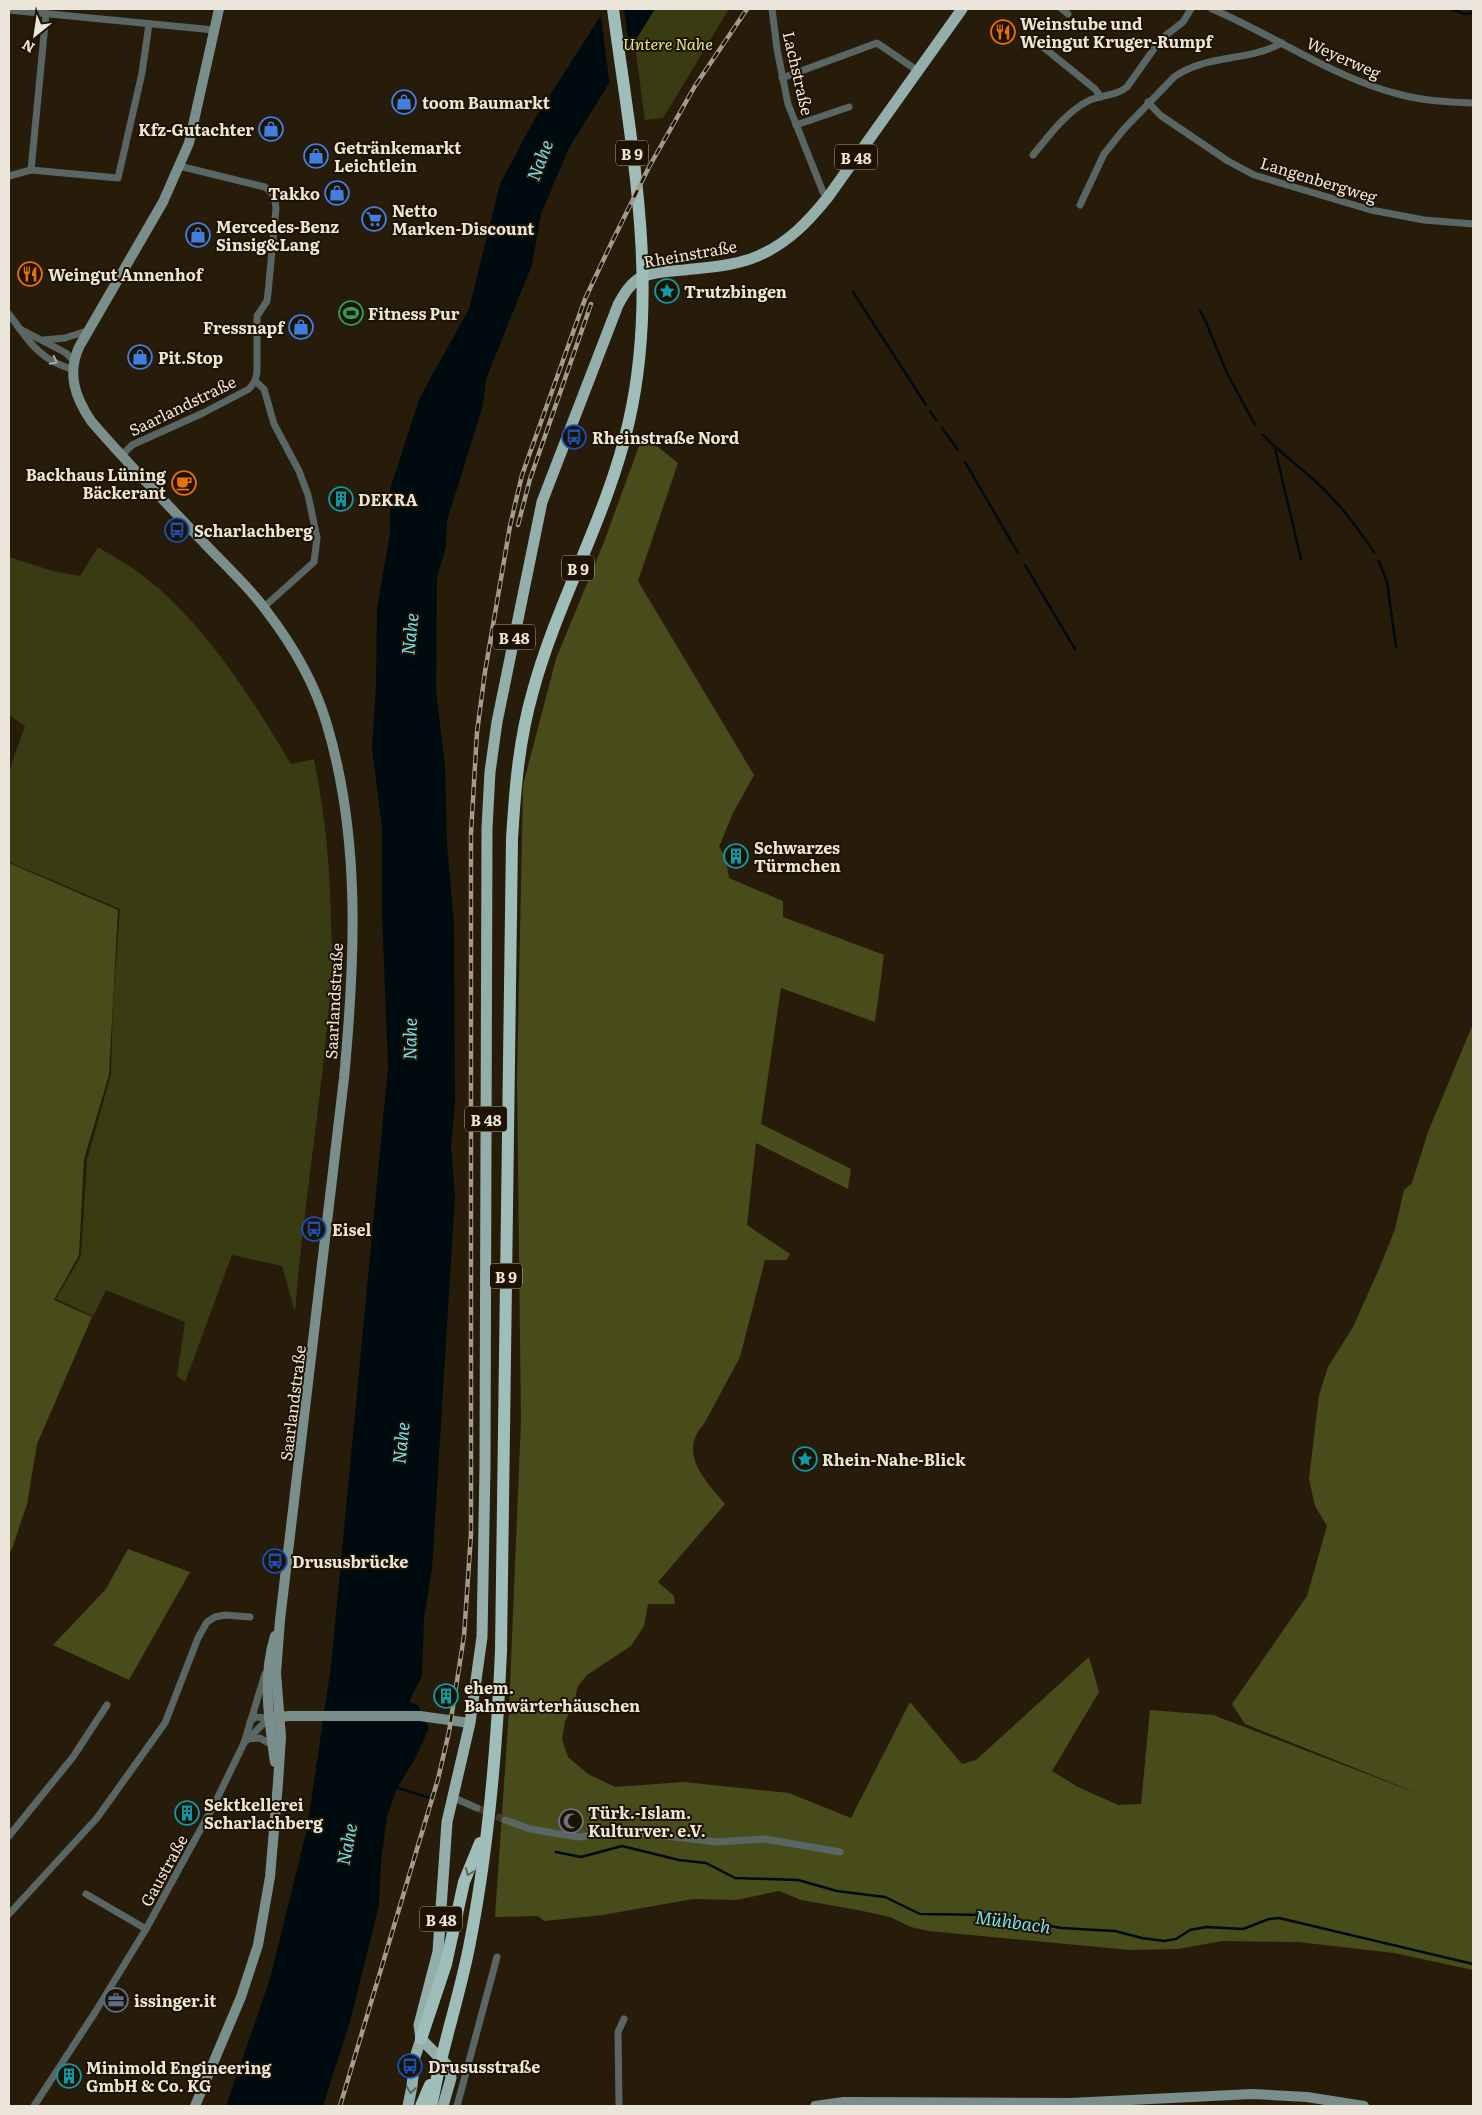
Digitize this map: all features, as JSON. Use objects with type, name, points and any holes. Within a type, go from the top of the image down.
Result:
[{"type":"highway","name":"B 9","points":[[422,2106],[438,2070],[448,2037],[471,1937],[496,1751],[501,1650],[514,794],[518,763],[533,691],[559,616],[604,504],[622,448],[637,378],[643,297],[636,182],[613,9]]},
{"type":"highway","points":[[421,2039],[446,1964],[464,1882],[487,1826]]},
{"type":"highway","name":"B 9","points":[[432,2106],[438,2070]]},
{"type":"main road","points":[[73,364],[87,331],[163,202],[189,143],[219,9]]},
{"type":"main road","name":"Rheinstraße","points":[[470,1723],[482,1637],[484,1589],[487,819],[490,772],[497,722],[542,502],[618,306],[631,285],[641,278],[656,273],[719,266],[759,256],[795,233],[814,215],[828,197],[962,9]]},
{"type":"main road","name":"Saarlandstraße","points":[[73,364],[77,397],[83,410],[121,456],[264,607],[296,654],[327,724],[345,808],[352,888],[350,1014],[280,1620],[274,1718]]},
{"type":"main road","name":"Saarlandstraße","points":[[274,1718],[268,1667],[271,1649],[280,1620]]},
{"type":"main road","points":[[274,1718],[300,1716],[420,1716],[470,1723]]},
{"type":"main road","points":[[274,1718],[272,1745],[278,1783]]},
{"type":"main road","points":[[195,2106],[241,1997],[258,1945],[270,1876],[278,1783],[281,1737],[274,1718]]},
{"type":"main road","name":"B 48","points":[[408,2106],[412,2086],[414,2057],[421,2039],[419,2026],[441,1933],[447,1822],[470,1723]]},
{"type":"main road","points":[[421,2039],[449,2066],[451,2078],[443,2106]]},
{"type":"main road","points":[[815,2106],[853,2102],[1070,2103],[1252,2094],[1307,2097],[1364,2106]]},
{"type":"street","name":"Lachstraße","points":[[772,9],[782,78],[788,104],[823,192],[828,197]]},
{"type":"street","points":[[1062,9],[1068,14]]},
{"type":"street","points":[[1033,155],[1080,105],[1120,92],[1128,87],[1161,39],[1183,22],[1191,9]]},
{"type":"street","name":"Weyerweg","points":[[1217,9],[1356,79],[1397,94],[1437,102],[1473,103]]},
{"type":"street","points":[[9,10],[214,30]]},
{"type":"street","points":[[31,170],[46,14]]},
{"type":"street","points":[[9,176],[31,170],[118,178],[142,74],[149,24]]},
{"type":"street","points":[[782,78],[877,43],[918,71]]},
{"type":"street","points":[[1080,205],[1104,154],[1148,102],[1174,77],[1194,65],[1210,60],[1256,54],[1282,43]]},
{"type":"street","points":[[1043,47],[1095,89],[1101,97]]},
{"type":"street","name":"Langenbergweg","points":[[1148,102],[1160,115],[1228,161],[1254,175],[1371,210],[1424,220],[1473,224]]},
{"type":"street","points":[[796,125],[849,107]]},
{"type":"street","points":[[179,166],[265,187],[274,195],[276,208],[268,294],[267,301],[257,316],[257,372],[255,381],[264,389],[274,424],[299,471],[308,495],[317,538],[314,562],[264,607]]},
{"type":"street","points":[[9,314],[37,351],[54,362],[73,364]]},
{"type":"street","points":[[20,329],[66,353],[73,364]]},
{"type":"street","points":[[42,340],[65,338],[87,331]]},
{"type":"street","name":"Saarlandstraße","points":[[121,456],[132,446],[249,389],[255,381]]},
{"type":"street","points":[[9,1914],[97,1818],[165,1723],[198,1638],[207,1622],[215,1617],[225,1615],[250,1617]]},
{"type":"street","name":"Gaustraße","points":[[34,2106],[94,2014],[146,1929],[215,1802],[245,1741],[248,1725],[268,1667]]},
{"type":"street","points":[[9,1836],[73,1757],[107,1705]]},
{"type":"street","points":[[248,1725],[255,1717],[274,1718]]},
{"type":"street","name":"Gaustraße","points":[[245,1741],[274,1718]]},
{"type":"street","points":[[245,1741],[260,1738],[272,1745]]},
{"type":"street","points":[[452,1798],[476,1808]]},
{"type":"street","points":[[505,1820],[530,1829],[578,1837],[624,1831],[717,1842],[765,1838],[840,1852]]},
{"type":"street","name":"Gaustraße","points":[[86,1894],[146,1929]]},
{"type":"street","points":[[457,2106],[497,1957]]},
{"type":"street","points":[[619,2106],[618,2032],[624,2019]]},
{"type":"green space","name":"Untere Nahe","points":[[630,9],[729,9],[663,118],[645,120]]},
{"type":"green space","points":[[643,435],[678,463],[638,581],[754,775],[733,813],[719,847],[725,856],[729,878],[783,901],[783,917],[884,955],[875,1022],[781,988],[761,1124],[851,1169],[848,1189],[756,1143],[747,1225],[790,1254],[786,1260],[765,1260],[740,1357],[704,1424],[696,1435],[693,1446],[697,1466],[725,1504],[658,1582],[674,1596],[675,1604],[648,1604],[644,1626],[631,1646],[587,1675],[578,1686],[573,1707],[565,1721],[562,1739],[568,1757],[588,1774],[615,1787],[684,1782],[789,1793],[851,1818],[910,1702],[962,1764],[976,1760],[1089,1657],[1099,1692],[1052,1771],[1078,1787],[1118,1805],[1141,1804],[1150,1710],[1213,1715],[1427,1797],[1245,1724],[1232,1704],[1307,1596],[1327,1526],[1315,1506],[1309,1479],[1319,1395],[1328,1367],[1353,1327],[1379,1269],[1395,1229],[1404,1190],[1412,1183],[1428,1132],[1473,1024],[1473,1970],[1394,1953],[1298,1942],[1222,1941],[1178,1949],[1130,1950],[929,1931],[911,1927],[890,1917],[801,1900],[779,1891],[736,1900],[693,1899],[603,1915],[544,1921],[538,1916],[495,1917],[509,1710],[521,1421],[517,1081],[523,785],[556,659],[604,542]]},
{"type":"green space","points":[[98,547],[146,578],[192,622],[211,644],[246,692],[291,764],[314,759],[326,840],[332,966],[325,1053],[295,1312],[282,1266],[232,1255],[185,1382],[177,1376],[185,1322],[106,1290],[93,1316],[56,1299],[81,1256],[87,1160],[111,1074],[113,1002],[120,909],[9,862],[9,771],[25,726],[9,715],[9,557],[53,571],[80,576]]},
{"type":"green space","points":[[9,863],[118,910],[109,1075],[84,1159],[79,1255],[54,1300],[92,1317],[37,1444],[27,1504],[9,1554]]},
{"type":"green space","points":[[128,1549],[190,1572],[129,1680],[53,1645],[106,1589]]},
{"type":"water","name":"Nahe","points":[[605,9],[655,9],[569,148],[541,214],[532,265],[486,379],[483,405],[447,521],[446,547],[437,577],[436,691],[445,765],[447,844],[454,924],[455,1103],[451,1146],[455,1197],[432,1569],[424,1618],[422,1676],[409,1702],[418,1705],[429,1728],[415,1759],[397,1788],[387,1817],[381,1861],[379,1905],[350,2022],[323,2106],[226,2106],[269,1982],[307,1829],[331,1666],[388,1067],[382,913],[382,827],[372,749],[376,686],[377,609],[390,533],[390,489],[420,397],[469,309],[500,184],[534,120]]},
{"type":"pier","points":[[602,9],[624,9],[630,53],[610,85],[600,11]]},
{"type":"waterway","points":[[1451,9],[1465,14],[1473,13]]},
{"type":"waterway","points":[[853,292],[926,405]]},
{"type":"waterway","points":[[1200,311],[1226,371],[1255,425]]},
{"type":"waterway","points":[[930,411],[936,420]]},
{"type":"waterway","points":[[942,428],[958,450]]},
{"type":"waterway","points":[[1263,435],[1332,497],[1374,552]]},
{"type":"waterway","points":[[1275,449],[1301,559]]},
{"type":"waterway","points":[[965,462],[1018,553]]},
{"type":"waterway","points":[[1379,561],[1387,582],[1396,647]]},
{"type":"waterway","points":[[1025,565],[1075,649]]},
{"type":"waterway","name":"Mühbach","points":[[395,1787],[430,1798]]},
{"type":"waterway","name":"Mühbach","points":[[556,1852],[581,1857],[622,1846],[679,1860],[706,1863],[735,1878],[798,1880],[837,1891],[885,1897],[920,1914],[991,1915],[1061,1928],[1115,1931],[1164,1941],[1176,1939],[1190,1930],[1206,1927],[1243,1929],[1269,1919],[1279,1918],[1473,1964]]},
{"type":"tunnel","points":[[477,1808],[505,1820]]},
{"type":"railway","points":[[340,2106],[438,1779],[449,1732],[464,1636],[471,1534],[471,833],[477,732],[485,672],[510,526],[522,475],[585,299],[649,167],[695,86],[747,9]]},
{"type":"railway","points":[[518,525],[530,479],[591,304]]},
{"type":"place","name":"Weinstube und Weingut Kruger-Rumpf","points":[[1003,32]]},
{"type":"place","name":"toom Baumarkt","points":[[404,102]]},
{"type":"place","name":"Kfz-Gutachter","points":[[271,129]]},
{"type":"place","name":"Getränkemarkt Leichtlein","points":[[316,156]]},
{"type":"place","name":"Takko","points":[[337,193]]},
{"type":"place","name":"Netto Marken-Discount","points":[[374,219]]},
{"type":"place","name":"Mercedes-Benz Sinsig&Lang","points":[[198,235]]},
{"type":"place","name":"Weingut Annenhof","points":[[30,274]]},
{"type":"place","name":"Trutzbingen","points":[[667,291]]},
{"type":"place","name":"Fitness Pur","points":[[351,313]]},
{"type":"place","name":"Fressnapf","points":[[301,327]]},
{"type":"place","name":"Pit.Stop","points":[[140,357]]},
{"type":"place","name":"Rheinstraße Nord","points":[[574,437]]},
{"type":"place","name":"Backhaus Lüning Bäckerant","points":[[184,483]]},
{"type":"place","name":"DEKRA","points":[[341,499]]},
{"type":"place","name":"Scharlachberg","points":[[177,530]]},
{"type":"place","name":"Schwarzes Türmchen","points":[[736,856]]},
{"type":"place","name":"Eisel","points":[[314,1229]]},
{"type":"place","name":"Rhein-Nahe-Blick","points":[[805,1459]]},
{"type":"place","name":"Drususbrücke","points":[[275,1561]]},
{"type":"place","name":"ehem. Bahnwärterhäuschen","points":[[446,1696]]},
{"type":"place","name":"Sektkellerei Scharlachberg","points":[[187,1813]]},
{"type":"place","name":"Türk.-Islam. Kulturver. e.V.","points":[[571,1821]]},
{"type":"place","name":"issinger.it","points":[[116,2000]]},
{"type":"place","name":"Drususstraße","points":[[410,2066]]},
{"type":"place","name":"Minimold Engineering GmbH & Co. KG","points":[[69,2076]]}]
